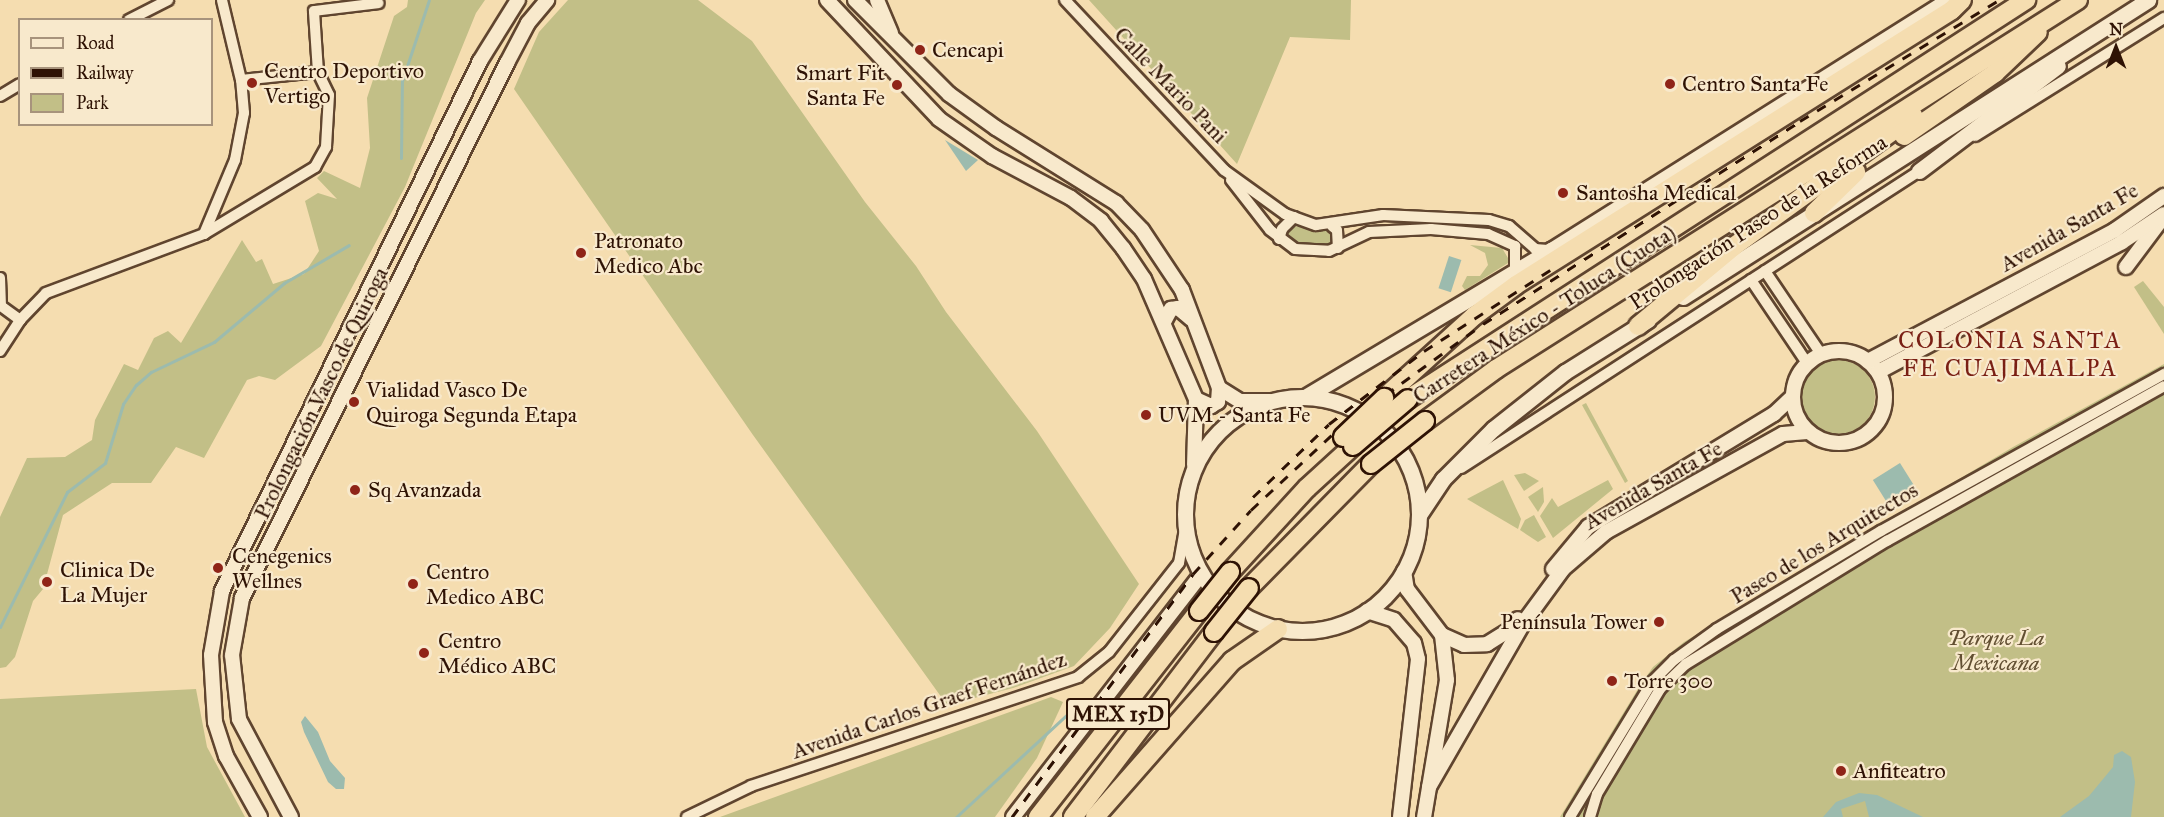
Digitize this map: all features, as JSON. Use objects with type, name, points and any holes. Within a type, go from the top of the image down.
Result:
[{"type":"highway","points":[[1348,441],[1384,398],[1474,316],[1516,285],[1952,10],[1962,0]]},
{"type":"highway","name":"Carretera México - Toluca (Cuota)","points":[[1348,441],[1408,399],[2026,0]]},
{"type":"highway","name":"Carretera México - Toluca (Cuota)","points":[[1073,817],[1249,588],[1371,464],[1496,369],[2078,0]]},
{"type":"highway","points":[[1814,213],[1884,150],[2021,52],[2050,17]]},
{"type":"highway","points":[[1638,326],[1733,248],[1924,108],[1952,78]]},
{"type":"highway","name":"MEX 15D","points":[[1038,817],[1230,572],[1348,441]]},
{"type":"highway","points":[[1095,817],[1232,661],[1278,629]]},
{"type":"main road","points":[[1305,397],[1551,250],[1948,0]]},
{"type":"main road","name":"Prolongación Paseo de la Reforma","points":[[1419,515],[1443,479],[1493,429],[1535,395],[1638,326],[2148,0]]},
{"type":"main road","points":[[1920,171],[2030,90],[2099,31]]},
{"type":"main road","points":[[1305,397],[1355,410],[1383,430],[1408,465],[1419,515],[1415,544],[1404,571],[1383,599],[1367,611],[1324,629],[1278,629],[1249,618],[1223,601],[1201,575],[1185,528],[1186,496],[1194,465],[1225,425],[1270,401],[1305,397]]},
{"type":"street","points":[[133,18],[168,0]]},
{"type":"street","points":[[204,234],[235,160],[244,113],[242,80],[222,0]]},
{"type":"street","name":"Prolongación Vasco de Quiroga","points":[[260,817],[226,756],[215,722],[211,655],[215,619],[231,568],[480,61],[518,0]]},
{"type":"street","name":"Prolongación Vasco de Quiroga","points":[[291,817],[239,719],[232,655],[236,625],[252,577],[507,63],[528,23],[547,0]]},
{"type":"street","points":[[827,0],[939,119],[992,156],[1071,198],[1101,220],[1144,279],[1196,399],[1194,465]]},
{"type":"street","points":[[855,0],[930,78],[996,128],[1116,203],[1142,230],[1182,290],[1220,388],[1218,402],[1211,406],[1196,399]]},
{"type":"street","points":[[877,0],[894,40]]},
{"type":"street","name":"Calle Mario Pani","points":[[1065,0],[1224,170],[1279,239],[1309,253],[1338,248],[1370,232],[1431,229],[1488,234],[1515,246],[1515,272]]},
{"type":"street","points":[[0,351],[20,320],[46,293],[74,280],[124,266],[204,234],[315,167],[326,147],[329,95],[318,72],[314,11],[379,3]]},
{"type":"street","name":"Prolongación Paseo de la Reforma","points":[[1443,479],[1920,171],[2164,18]]},
{"type":"street","points":[[242,80],[318,72]]},
{"type":"street","points":[[919,97],[920,82],[930,78]]},
{"type":"street","points":[[0,96],[18,85]]},
{"type":"street","name":"Calle Mario Pani","points":[[1224,170],[1294,217],[1313,225],[1332,226],[1383,215],[1490,220],[1509,226],[1535,249],[1551,250]]},
{"type":"street","name":"Avenida Santa Fe","points":[[1868,361],[2115,230],[2164,196]]},
{"type":"street","points":[[2126,267],[2164,215]]},
{"type":"street","name":"Avenida Santa Fe","points":[[1878,372],[2122,242],[2164,215]]},
{"type":"street","points":[[1279,239],[1282,229],[1294,217]]},
{"type":"street","points":[[400,224],[423,236]]},
{"type":"street","points":[[1332,226],[1337,230],[1338,248]]},
{"type":"street","points":[[1765,271],[1821,354]]},
{"type":"street","points":[[0,278],[1,306],[20,320]]},
{"type":"street","points":[[1751,280],[1807,363]]},
{"type":"street","points":[[1164,322],[1171,309],[1178,308],[1192,320]]},
{"type":"street","points":[[1845,351],[1868,361],[1878,372],[1885,402],[1873,429],[1848,443],[1819,440],[1807,432],[1799,422],[1792,397],[1797,377],[1807,363],[1821,354],[1845,351]]},
{"type":"street","name":"Paseo de los Arquitectos","points":[[1590,817],[1597,794],[1668,678],[1815,578],[2029,446],[2164,374]]},
{"type":"street","name":"Paseo de los Arquitectos","points":[[1570,817],[1666,666],[1717,629],[1815,578],[2164,386]]},
{"type":"street","points":[[1220,388],[1240,400],[1270,401]]},
{"type":"street","name":"Avenida Santa Fe","points":[[1442,635],[1473,646],[1498,639],[1511,629],[1552,570],[1588,527],[1774,414],[1792,397]]},
{"type":"street","name":"Avenida Santa Fe","points":[[1429,787],[1522,624],[1563,569],[1606,532],[1783,434],[1807,432]]},
{"type":"street","points":[[2029,446],[2034,457]]},
{"type":"street","name":"Avenida Carlos Graef Fernández","points":[[687,817],[751,786],[1078,677],[1109,652],[1179,562],[1185,528]]},
{"type":"street","points":[[1404,571],[1407,589],[1442,635],[1447,680],[1424,817]]},
{"type":"street","points":[[1013,817],[1201,575]]},
{"type":"street","points":[[1367,611],[1394,620],[1414,643],[1418,659],[1400,817]]},
{"type":"green space","points":[[408,0],[485,0],[476,13],[405,187],[321,346],[275,380],[259,376],[247,380],[204,458],[176,447],[151,483],[112,483],[63,515],[43,589],[33,601],[15,657],[6,667],[0,668],[0,517],[27,458],[65,457],[92,440],[95,420],[124,364],[138,370],[154,338],[168,331],[181,343],[242,240],[256,262],[262,259],[273,284],[304,274],[319,251],[305,201],[318,193],[337,199],[317,178],[324,171],[360,188],[370,148],[367,98],[394,16],[407,7]]},
{"type":"green space","points":[[568,0],[698,0],[752,41],[865,202],[916,266],[946,312],[1037,431],[1139,584],[1110,628],[1074,666],[1013,688],[947,705],[753,435],[514,89],[539,32]]},
{"type":"green space","points":[[1089,0],[1351,0],[1350,40],[1290,37],[1237,164]]},
{"type":"green space","points":[[1293,226],[1327,231],[1333,238],[1332,243],[1327,246],[1291,242],[1287,232]]},
{"type":"green space","points":[[1470,245],[1502,248],[1508,258],[1508,263],[1465,290],[1462,286],[1467,276],[1480,276],[1488,265],[1485,253]]},
{"type":"green space","points":[[2143,281],[2164,307],[2164,334],[2134,287]]},
{"type":"green space","points":[[1831,360],[1845,360],[1859,366],[1869,376],[1875,390],[1875,404],[1869,418],[1859,428],[1845,434],[1831,434],[1817,428],[1807,418],[1801,404],[1801,390],[1807,376],[1817,366]]},
{"type":"green space","name":"Parque La Mexicana","points":[[2164,364],[2164,817],[1560,817],[1653,667],[1684,642],[2013,447]]},
{"type":"green space","points":[[1586,403],[1628,481],[1625,483],[1582,405]]},
{"type":"green space","points":[[1525,473],[1539,481],[1524,491],[1514,475]]},
{"type":"green space","points":[[1503,480],[1521,519],[1518,529],[1467,499]]},
{"type":"green space","points":[[1608,480],[1613,489],[1553,538],[1540,516],[1552,498],[1558,507]]},
{"type":"green space","points":[[1543,487],[1544,502],[1538,512],[1528,497]]},
{"type":"green space","points":[[1534,515],[1546,537],[1538,542],[1520,530],[1525,520]]},
{"type":"green space","points":[[196,689],[207,747],[245,817],[0,817],[0,699]]},
{"type":"green space","points":[[1051,697],[1063,702],[1037,758],[995,817],[720,817]]},
{"type":"shaded area","points":[[945,140],[978,160],[966,171]]},
{"type":"shaded area","points":[[1449,256],[1461,260],[1451,292],[1438,288]]},
{"type":"shaded area","points":[[1900,463],[1915,487],[1888,504],[1873,480]]},
{"type":"shaded area","points":[[305,716],[318,732],[330,761],[345,778],[344,789],[336,789],[328,782],[304,732],[301,722]]},
{"type":"shaded area","points":[[2122,751],[2131,757],[2135,782],[2131,817],[2060,817],[2089,796],[2113,767],[2114,755]]},
{"type":"shaded area","points":[[1859,793],[1877,795],[1923,817],[1869,817],[1865,801],[1841,809],[1843,817],[1823,817],[1836,802]]},
{"type":"waterway","points":[[401,158],[402,81],[429,0]]},
{"type":"waterway","points":[[0,627],[67,492],[105,463],[123,404],[136,385],[151,372],[214,342],[284,283],[349,245]]},
{"type":"waterway","points":[[956,817],[1071,711]]},
{"type":"railway","points":[[1012,817],[1193,574],[1251,510],[1337,430],[1483,324],[1800,121],[1999,0]]},
{"type":"railway","points":[[1253,497],[1329,424],[1424,351],[1550,270]]},
{"type":"place","name":"Cencapi","points":[[920,50]]},
{"type":"place","name":"Centro Deportivo Vertigo","points":[[252,83]]},
{"type":"place","name":"Centro Santa Fe","points":[[1670,84]]},
{"type":"place","name":"Smart Fit Santa Fe","points":[[897,85]]},
{"type":"place","name":"Santosha Medical","points":[[1563,193]]},
{"type":"place","name":"Patronato Medico Abc","points":[[581,253]]},
{"type":"place","name":"Vialidad Vasco De Quiroga Segunda Etapa","points":[[354,402]]},
{"type":"place","name":"UVM - Santa Fe","points":[[1146,415]]},
{"type":"place","name":"Sq Avanzada","points":[[355,490]]},
{"type":"place","name":"Cenegenics Wellnes","points":[[218,568]]},
{"type":"place","name":"Clinica De La Mujer","points":[[47,582]]},
{"type":"place","name":"Centro Medico ABC","points":[[413,584]]},
{"type":"place","name":"Península Tower","points":[[1659,622]]},
{"type":"place","name":"Centro Médico ABC","points":[[424,653]]},
{"type":"place","name":"Torre 300","points":[[1612,681]]},
{"type":"place","name":"Anfiteatro","points":[[1841,771]]},
{"type":"district","name":"COLONIA SANTA FE CUAJIMALPA","points":[[2010,355]]}]
